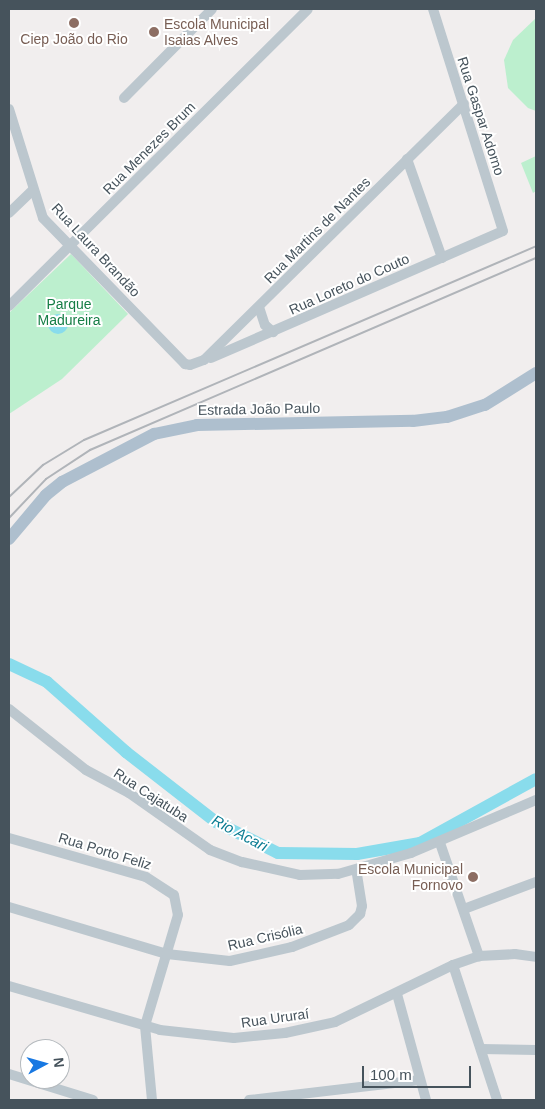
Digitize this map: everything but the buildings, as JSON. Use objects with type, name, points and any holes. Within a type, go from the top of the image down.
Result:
[{"type":"main road","name":"Estrada João Paulo","points":[[9,539],[36,505],[62,482],[161,432],[224,424],[438,419],[484,405],[536,373]]},
{"type":"street","name":"Rua Gaspar Adorno","points":[[433,9],[503,231]]},
{"type":"street","points":[[124,98],[207,10]]},
{"type":"street","name":"Rua Menezes Brum","points":[[9,306],[302,11]]},
{"type":"street","name":"Rua Martins de Nantes","points":[[204,360],[464,104]]},
{"type":"street","name":"Rua Laura Brandão","points":[[9,110],[11,122],[43,218],[184,364],[204,360]]},
{"type":"street","points":[[407,159],[442,258]]},
{"type":"street","points":[[9,213],[33,190]]},
{"type":"street","name":"Rua Loreto do Couto","points":[[204,360],[273,332],[503,231]]},
{"type":"street","points":[[259,307],[265,325],[273,332]]},
{"type":"street","name":"Rua Cajatuba","points":[[9,709],[86,770],[129,793],[210,850],[242,862],[300,875],[320,876],[356,869],[440,843],[536,800]]},
{"type":"street","name":"Rua Porto Feliz","points":[[9,838],[146,877],[168,889],[178,907],[167,954],[145,1026]]},
{"type":"street","points":[[440,843],[479,956]]},
{"type":"street","name":"Rua Crisólia","points":[[9,907],[167,954],[222,961],[240,960],[330,934],[349,925],[360,914],[362,895],[356,869]]},
{"type":"street","points":[[464,908],[536,882]]},
{"type":"street","name":"Rua Ururaí","points":[[9,986],[145,1026],[212,1037],[260,1036],[334,1022],[396,994],[453,965],[479,956],[515,954],[536,957]]},
{"type":"street","points":[[453,965],[497,1100]]},
{"type":"street","points":[[396,994],[426,1100]]},
{"type":"street","points":[[145,1026],[152,1100]]},
{"type":"street","points":[[481,1049],[536,1050]]},
{"type":"street","points":[[9,1074],[93,1100]]},
{"type":"street","points":[[249,1100],[420,1080]]},
{"type":"green space","points":[[536,18],[536,111],[528,108],[508,88],[504,60],[513,40]]},
{"type":"green space","points":[[536,156],[536,191],[533,193],[521,163]]},
{"type":"green space","name":"Parque Madureira","points":[[71,254],[128,314],[62,379],[9,414],[9,313]]},
{"type":"water","points":[[54,314],[62,314],[68,320],[68,328],[62,334],[54,334],[48,328],[48,320]]},
{"type":"waterway","name":"Rio Acari","points":[[9,664],[47,682],[126,752],[216,822],[278,853],[357,854],[420,843],[536,779]]},
{"type":"railway","points":[[9,497],[43,465],[84,440],[536,246]]},
{"type":"railway","points":[[9,518],[46,479],[90,450],[536,258]]},
{"type":"place","name":"Ciep João do Rio","points":[[74,23]]},
{"type":"place","name":"Escola Municipal Isaias Alves","points":[[154,32]]},
{"type":"place","name":"Escola Municipal Fornovo","points":[[473,877]]}]
